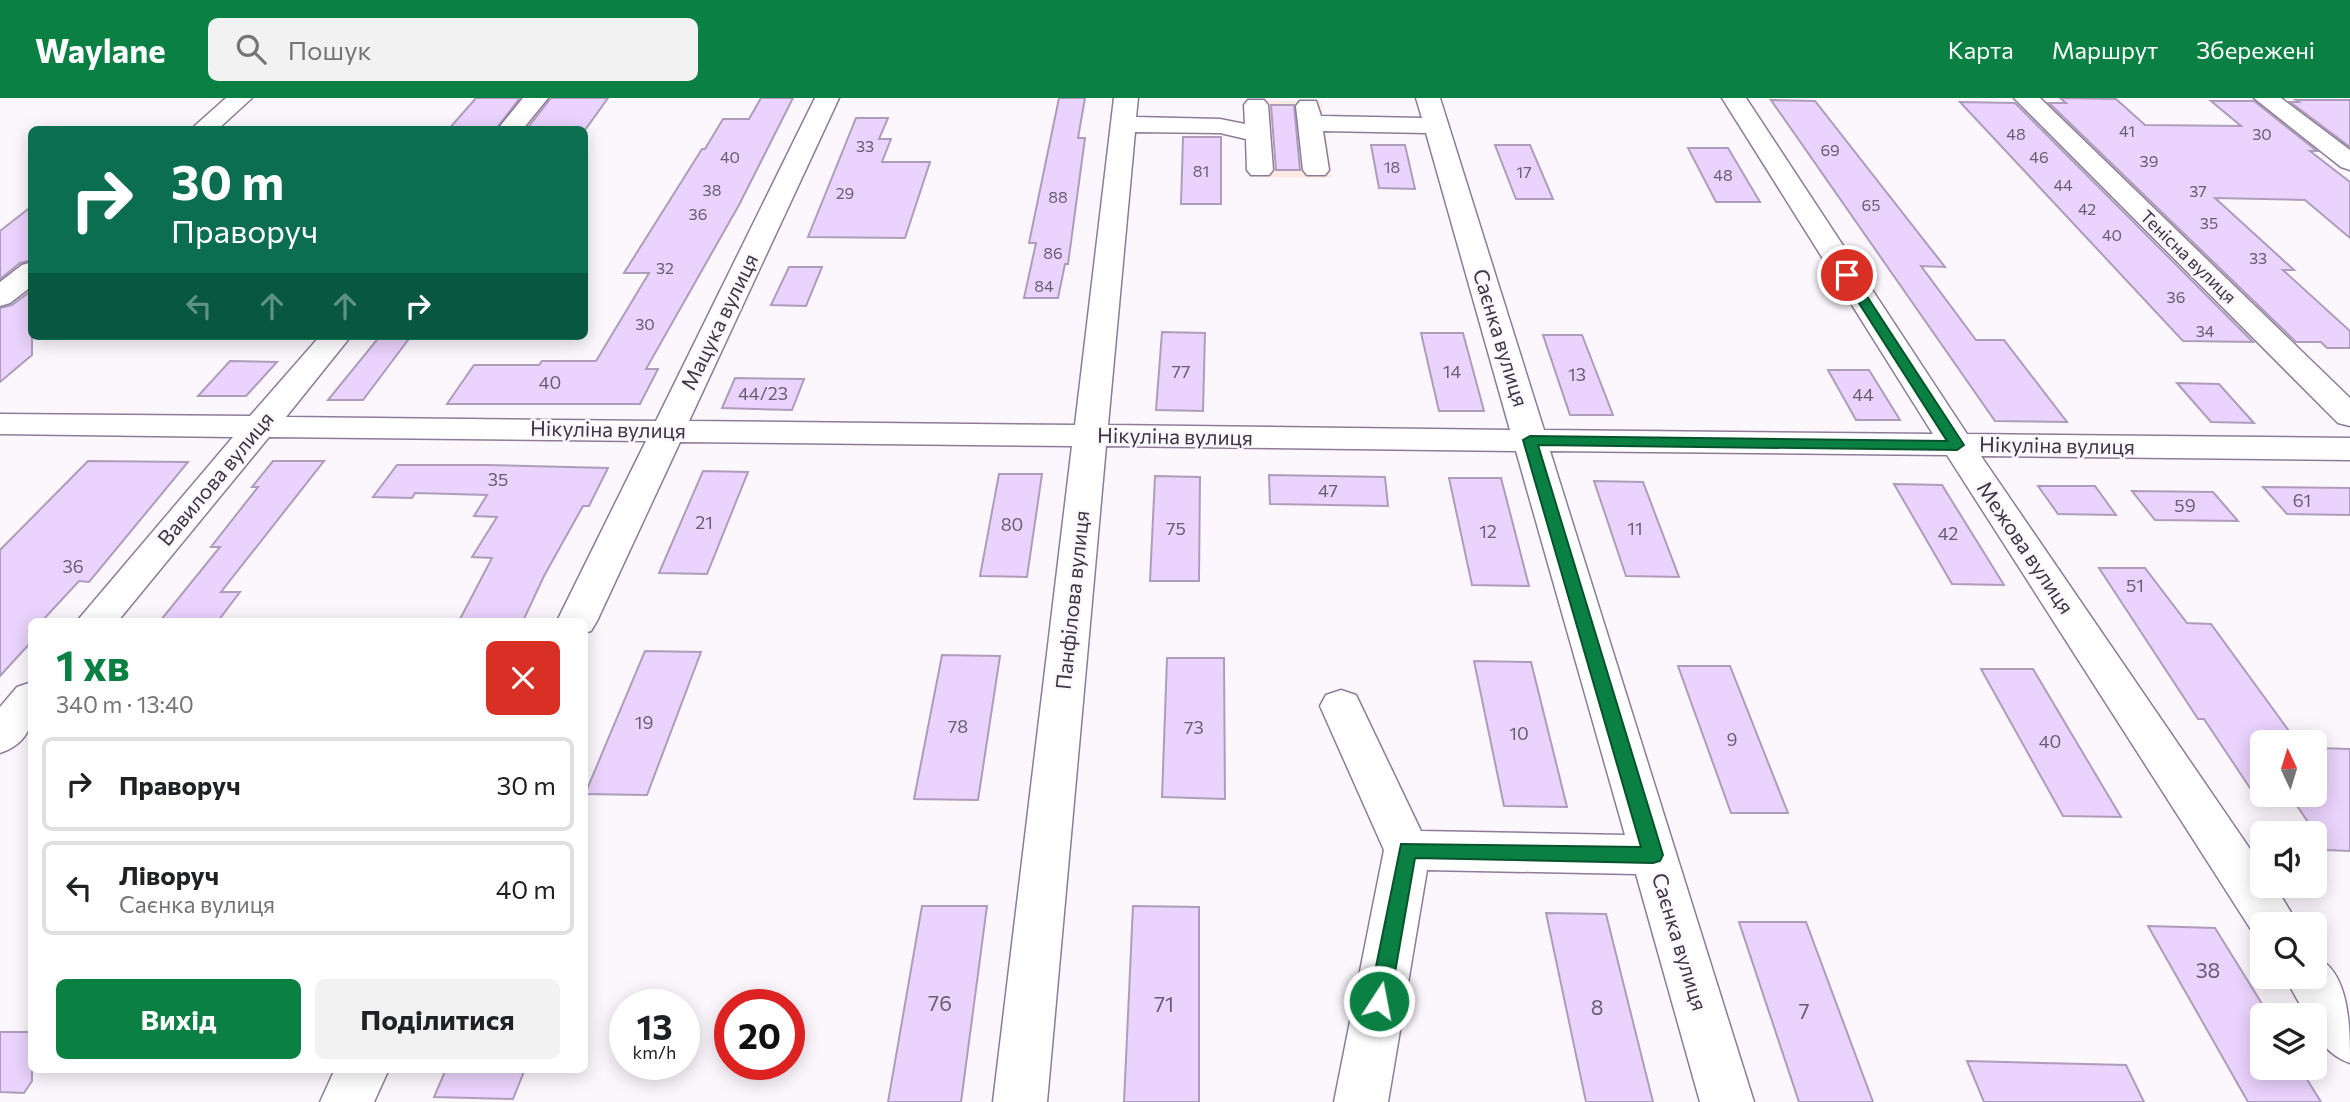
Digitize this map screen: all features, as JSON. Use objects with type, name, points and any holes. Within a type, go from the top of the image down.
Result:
[{"type":"street","points":[[207,126],[240,98]]},
{"type":"street","points":[[512,126],[536,98]]},
{"type":"street","name":"Мацука вулиця","points":[[578,618],[827,98]]},
{"type":"street","name":"Саєнка вулиця","points":[[1428,98],[1727,1102]]},
{"type":"street","name":"Межова вулиця","points":[[1734,98],[1957,445],[2266,912]]},
{"type":"street","name":"Тенісна вулиця","points":[[2026,98],[2350,416]]},
{"type":"street","points":[[2266,98],[2350,162]]},
{"type":"street","points":[[1256,105],[1260,170]]},
{"type":"street","points":[[1125,111],[1258,134]]},
{"type":"street","name":"Панфілова вулиця","points":[[1020,1102],[1125,111]]},
{"type":"street","points":[[1316,170],[1309,114],[1436,126]]},
{"type":"street","points":[[0,297],[28,274]]},
{"type":"street","name":"Вавилова вулиця","points":[[99,618],[333,340]]},
{"type":"street","name":"Нікуліна вулиця","points":[[0,424],[2350,450]]},
{"type":"street","points":[[0,736],[28,703]]},
{"type":"street","points":[[1342,706],[1407,850],[1361,1102]]},
{"type":"street","points":[[1407,850],[1653,855]]},
{"type":"street","points":[[2317,989],[2350,1039]]},
{"type":"street","points":[[347,1102],[361,1073]]},
{"type":"shaded area","points":[[1245,100],[1321,101],[1332,178],[1249,177]]},
{"type":"building","points":[[476,98],[520,98],[498,126],[452,126]]},
{"type":"building","points":[[551,98],[608,98],[588,126],[529,126]]},
{"type":"building","points":[[761,98],[793,98],[739,205],[646,369],[658,369],[640,404],[447,404],[474,365],[539,365],[542,361],[596,361],[649,273],[624,273],[723,119],[749,119]]},
{"type":"building","points":[[1059,98],[1085,98],[1078,138],[1085,138],[1068,264],[1065,264],[1058,298],[1024,298],[1036,243],[1029,243]]},
{"type":"building","points":[[2060,98],[2116,99],[2145,125],[2241,126],[2211,101],[2254,101],[2317,151],[2310,151],[2350,182],[2350,238],[2305,200],[2215,198],[2294,270],[2283,270],[2350,331],[2350,348],[2327,348],[2321,342],[2296,342],[2049,103],[2066,103]]},
{"type":"building","points":[[1771,100],[1815,101],[1945,267],[1921,266],[1976,340],[2004,340],[2067,422],[1995,421]]},
{"type":"building","points":[[2296,100],[2350,100],[2350,147],[2290,102],[2299,102]]},
{"type":"building","points":[[1960,102],[2015,103],[2253,342],[2183,341]]},
{"type":"building","points":[[1271,105],[1294,105],[1300,170],[1276,170]]},
{"type":"building","points":[[856,118],[888,118],[879,139],[891,139],[882,162],[930,162],[905,238],[808,237]]},
{"type":"building","points":[[1183,137],[1221,137],[1221,204],[1181,204]]},
{"type":"building","points":[[1371,145],[1405,145],[1415,189],[1379,188]]},
{"type":"building","points":[[1495,145],[1530,145],[1553,199],[1516,199]]},
{"type":"building","points":[[1688,148],[1728,148],[1760,202],[1716,202]]},
{"type":"building","points":[[28,209],[28,261],[20,263],[0,279],[0,231]]},
{"type":"building","points":[[789,267],[822,267],[806,306],[771,305]]},
{"type":"building","points":[[28,293],[28,340],[32,340],[32,355],[0,382],[0,308],[12,305]]},
{"type":"building","points":[[1162,332],[1205,333],[1203,411],[1156,410]]},
{"type":"building","points":[[1421,333],[1463,333],[1484,411],[1439,411]]},
{"type":"building","points":[[1543,335],[1582,335],[1613,415],[1570,415]]},
{"type":"building","points":[[377,340],[408,340],[363,400],[328,400]]},
{"type":"building","points":[[230,361],[277,362],[246,396],[198,396]]},
{"type":"building","points":[[1828,370],[1869,370],[1900,420],[1856,420]]},
{"type":"building","points":[[735,378],[804,379],[792,410],[722,408]]},
{"type":"building","points":[[2177,383],[2219,384],[2254,423],[2211,422]]},
{"type":"building","points":[[88,461],[188,462],[89,582],[79,581],[45,618],[28,618],[28,645],[0,676],[0,550]]},
{"type":"building","points":[[273,461],[324,461],[221,592],[240,592],[220,618],[162,618],[220,547],[211,547],[258,487],[252,487]]},
{"type":"building","points":[[397,465],[608,468],[589,506],[583,506],[544,576],[524,618],[461,618],[492,558],[472,557],[497,517],[474,516],[487,495],[415,493],[412,498],[373,497]]},
{"type":"building","points":[[703,471],[748,472],[707,574],[659,573]]},
{"type":"building","points":[[999,474],[1042,474],[1027,577],[980,576]]},
{"type":"building","points":[[1269,475],[1385,477],[1388,506],[1270,504]]},
{"type":"building","points":[[1155,476],[1200,477],[1199,581],[1150,581]]},
{"type":"building","points":[[1449,478],[1501,478],[1529,586],[1472,585]]},
{"type":"building","points":[[1594,481],[1643,482],[1679,577],[1626,576]]},
{"type":"building","points":[[1894,484],[1942,485],[2004,585],[1952,584]]},
{"type":"building","points":[[2038,486],[2095,486],[2116,515],[2058,514]]},
{"type":"building","points":[[2263,487],[2350,488],[2350,515],[2287,514]]},
{"type":"building","points":[[2132,491],[2213,492],[2238,521],[2155,520]]},
{"type":"building","points":[[2099,568],[2145,568],[2187,623],[2211,624],[2288,730],[2250,730],[2250,788],[2204,719],[2198,719]]},
{"type":"building","points":[[645,651],[701,652],[647,795],[588,794],[588,787]]},
{"type":"building","points":[[942,655],[1000,656],[978,800],[914,799]]},
{"type":"building","points":[[1167,658],[1224,658],[1225,799],[1162,797]]},
{"type":"building","points":[[1474,661],[1531,662],[1567,807],[1504,806]]},
{"type":"building","points":[[1678,666],[1730,666],[1788,813],[1731,813]]},
{"type":"building","points":[[1981,669],[2033,669],[2121,817],[2063,816]]},
{"type":"building","points":[[2328,748],[2350,749],[2350,851],[2327,850],[2327,821],[2307,821],[2298,807],[2328,807]]},
{"type":"building","points":[[922,906],[987,906],[961,1102],[888,1102]]},
{"type":"building","points":[[1133,906],[1199,907],[1199,1102],[1124,1102]]},
{"type":"building","points":[[1546,913],[1606,914],[1653,1102],[1586,1102]]},
{"type":"building","points":[[1739,922],[1806,922],[1873,1102],[1799,1102]]},
{"type":"building","points":[[2148,926],[2215,928],[2250,984],[2250,989],[2253,989],[2262,1003],[2250,1003],[2250,1080],[2307,1080],[2321,1102],[2248,1102]]},
{"type":"building","points":[[0,1032],[28,1032],[28,1073],[32,1073],[32,1081],[24,1093],[0,1092]]},
{"type":"building","points":[[1967,1061],[2126,1065],[2144,1102],[1984,1102]]},
{"type":"building","points":[[444,1073],[523,1073],[513,1099],[434,1097]]},
{"type":"route","points":[[1379,1001],[1407,850],[1653,855],[1530,440],[1957,445],[1847,275]]}]
